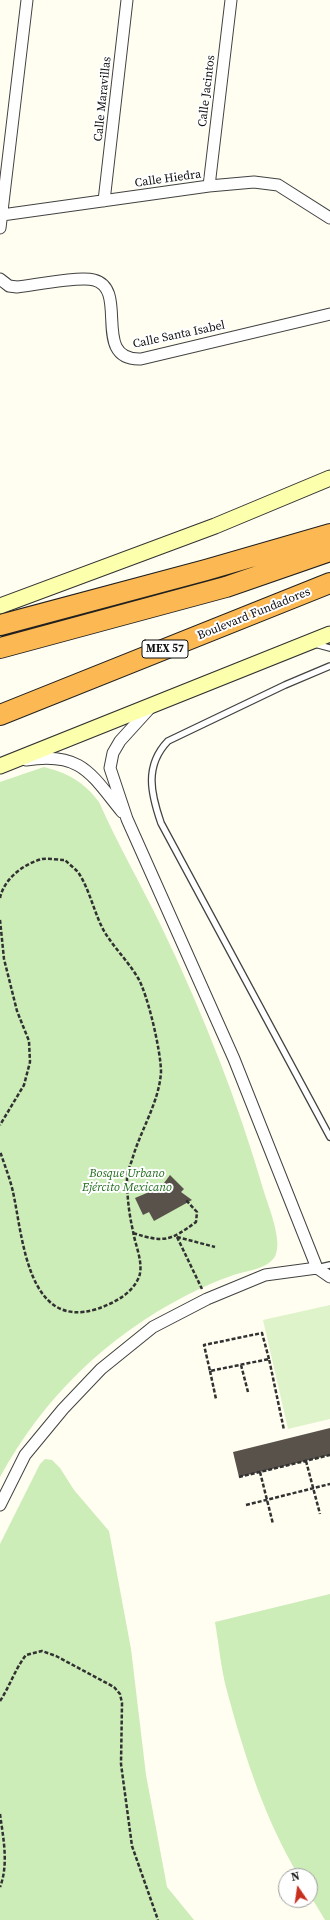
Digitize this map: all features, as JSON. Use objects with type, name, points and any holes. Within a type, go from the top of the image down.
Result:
[{"type":"highway","points":[[0,625],[213,568],[330,534]]},
{"type":"highway","points":[[0,648],[226,587],[330,551]]},
{"type":"highway","name":"Boulevard Fundadores","points":[[0,715],[330,583]]},
{"type":"main road","points":[[0,606],[215,526],[330,478]]},
{"type":"main road","points":[[4,765],[330,634]]},
{"type":"street","points":[[0,228],[27,0]]},
{"type":"street","name":"Calle Maravillas","points":[[104,201],[127,0]]},
{"type":"street","name":"Calle Jacintos","points":[[209,186],[231,0]]},
{"type":"street","name":"Calle Hiedra","points":[[2,215],[209,186],[266,182],[278,185],[330,218]]},
{"type":"street","name":"Calle Santa Isabel","points":[[0,279],[9,286],[17,287],[84,279],[102,283],[109,296],[113,337],[117,348],[122,356],[131,359],[141,359],[330,314]]},
{"type":"street","points":[[153,705],[120,741],[113,753],[110,768],[128,819],[234,1059],[317,1268],[330,1277]]},
{"type":"street","points":[[4,765],[47,757],[62,758],[83,767],[94,777],[128,819]]},
{"type":"street","points":[[0,1505],[26,1455],[63,1409],[101,1369],[153,1327],[206,1299],[265,1275],[317,1268]]},
{"type":"lane","points":[[309,642],[330,648]]},
{"type":"lane","points":[[330,666],[278,688],[168,741],[157,755],[151,783],[153,799],[161,823],[330,1136]]},
{"type":"lane","points":[[317,1268],[330,1266]]},
{"type":"path","points":[[0,898],[2,888],[20,869],[43,859],[65,860],[78,873],[104,931],[139,980],[154,1028],[161,1071],[157,1096],[134,1152],[127,1176],[128,1202],[133,1232],[140,1257],[139,1276],[128,1293],[107,1306],[85,1313],[65,1312],[51,1305],[40,1291],[29,1267],[18,1227],[13,1191],[0,1151]]},
{"type":"path","points":[[0,920],[4,959],[17,1012],[29,1041],[30,1062],[24,1085],[0,1125]]},
{"type":"path","points":[[177,1237],[196,1222],[197,1212],[185,1199]]},
{"type":"path","points":[[133,1232],[156,1240],[177,1237],[215,1247]]},
{"type":"path","points":[[177,1237],[206,1299]]},
{"type":"path","points":[[216,1399],[204,1345],[262,1333],[284,1430]]},
{"type":"path","points":[[210,1371],[269,1359]]},
{"type":"path","points":[[241,1365],[248,1392]]},
{"type":"path","points":[[239,1477],[330,1455]]},
{"type":"path","points":[[306,1461],[320,1514]]},
{"type":"path","points":[[260,1472],[273,1524]]},
{"type":"path","points":[[246,1505],[330,1484]]},
{"type":"path","points":[[0,1701],[9,1687],[19,1663],[26,1655],[42,1651],[56,1656],[114,1687],[120,1694],[122,1703],[121,1764],[132,1846],[158,1920]]},
{"type":"path","points":[[0,1814],[5,1847],[3,1879],[0,1887]]},
{"type":"path","points":[[0,1882],[3,1879]]},
{"type":"green space","name":"Bosque Urbano Ejército Mexicano","points":[[44,767],[61,772],[75,779],[99,802],[154,912],[192,992],[231,1091],[275,1226],[277,1235],[277,1252],[270,1262],[260,1268],[236,1274],[203,1287],[158,1311],[104,1350],[57,1396],[36,1421],[17,1448],[0,1477],[0,782]]},
{"type":"green space","points":[[330,1305],[330,1419],[288,1429],[263,1320]]},
{"type":"green space","points":[[45,1459],[52,1460],[60,1468],[74,1490],[109,1531],[131,1649],[146,1775],[167,1887],[194,1920],[0,1920],[0,1544],[40,1464]]},
{"type":"green space","points":[[330,1594],[330,1920],[325,1920],[318,1908],[318,1868],[294,1868],[276,1832],[257,1786],[248,1762],[227,1691],[215,1622]]},
{"type":"building","points":[[170,1175],[184,1189],[181,1192],[192,1200],[154,1221],[149,1212],[143,1215],[135,1198],[161,1187]]},
{"type":"building","points":[[330,1428],[330,1455],[239,1477],[233,1452]]}]
